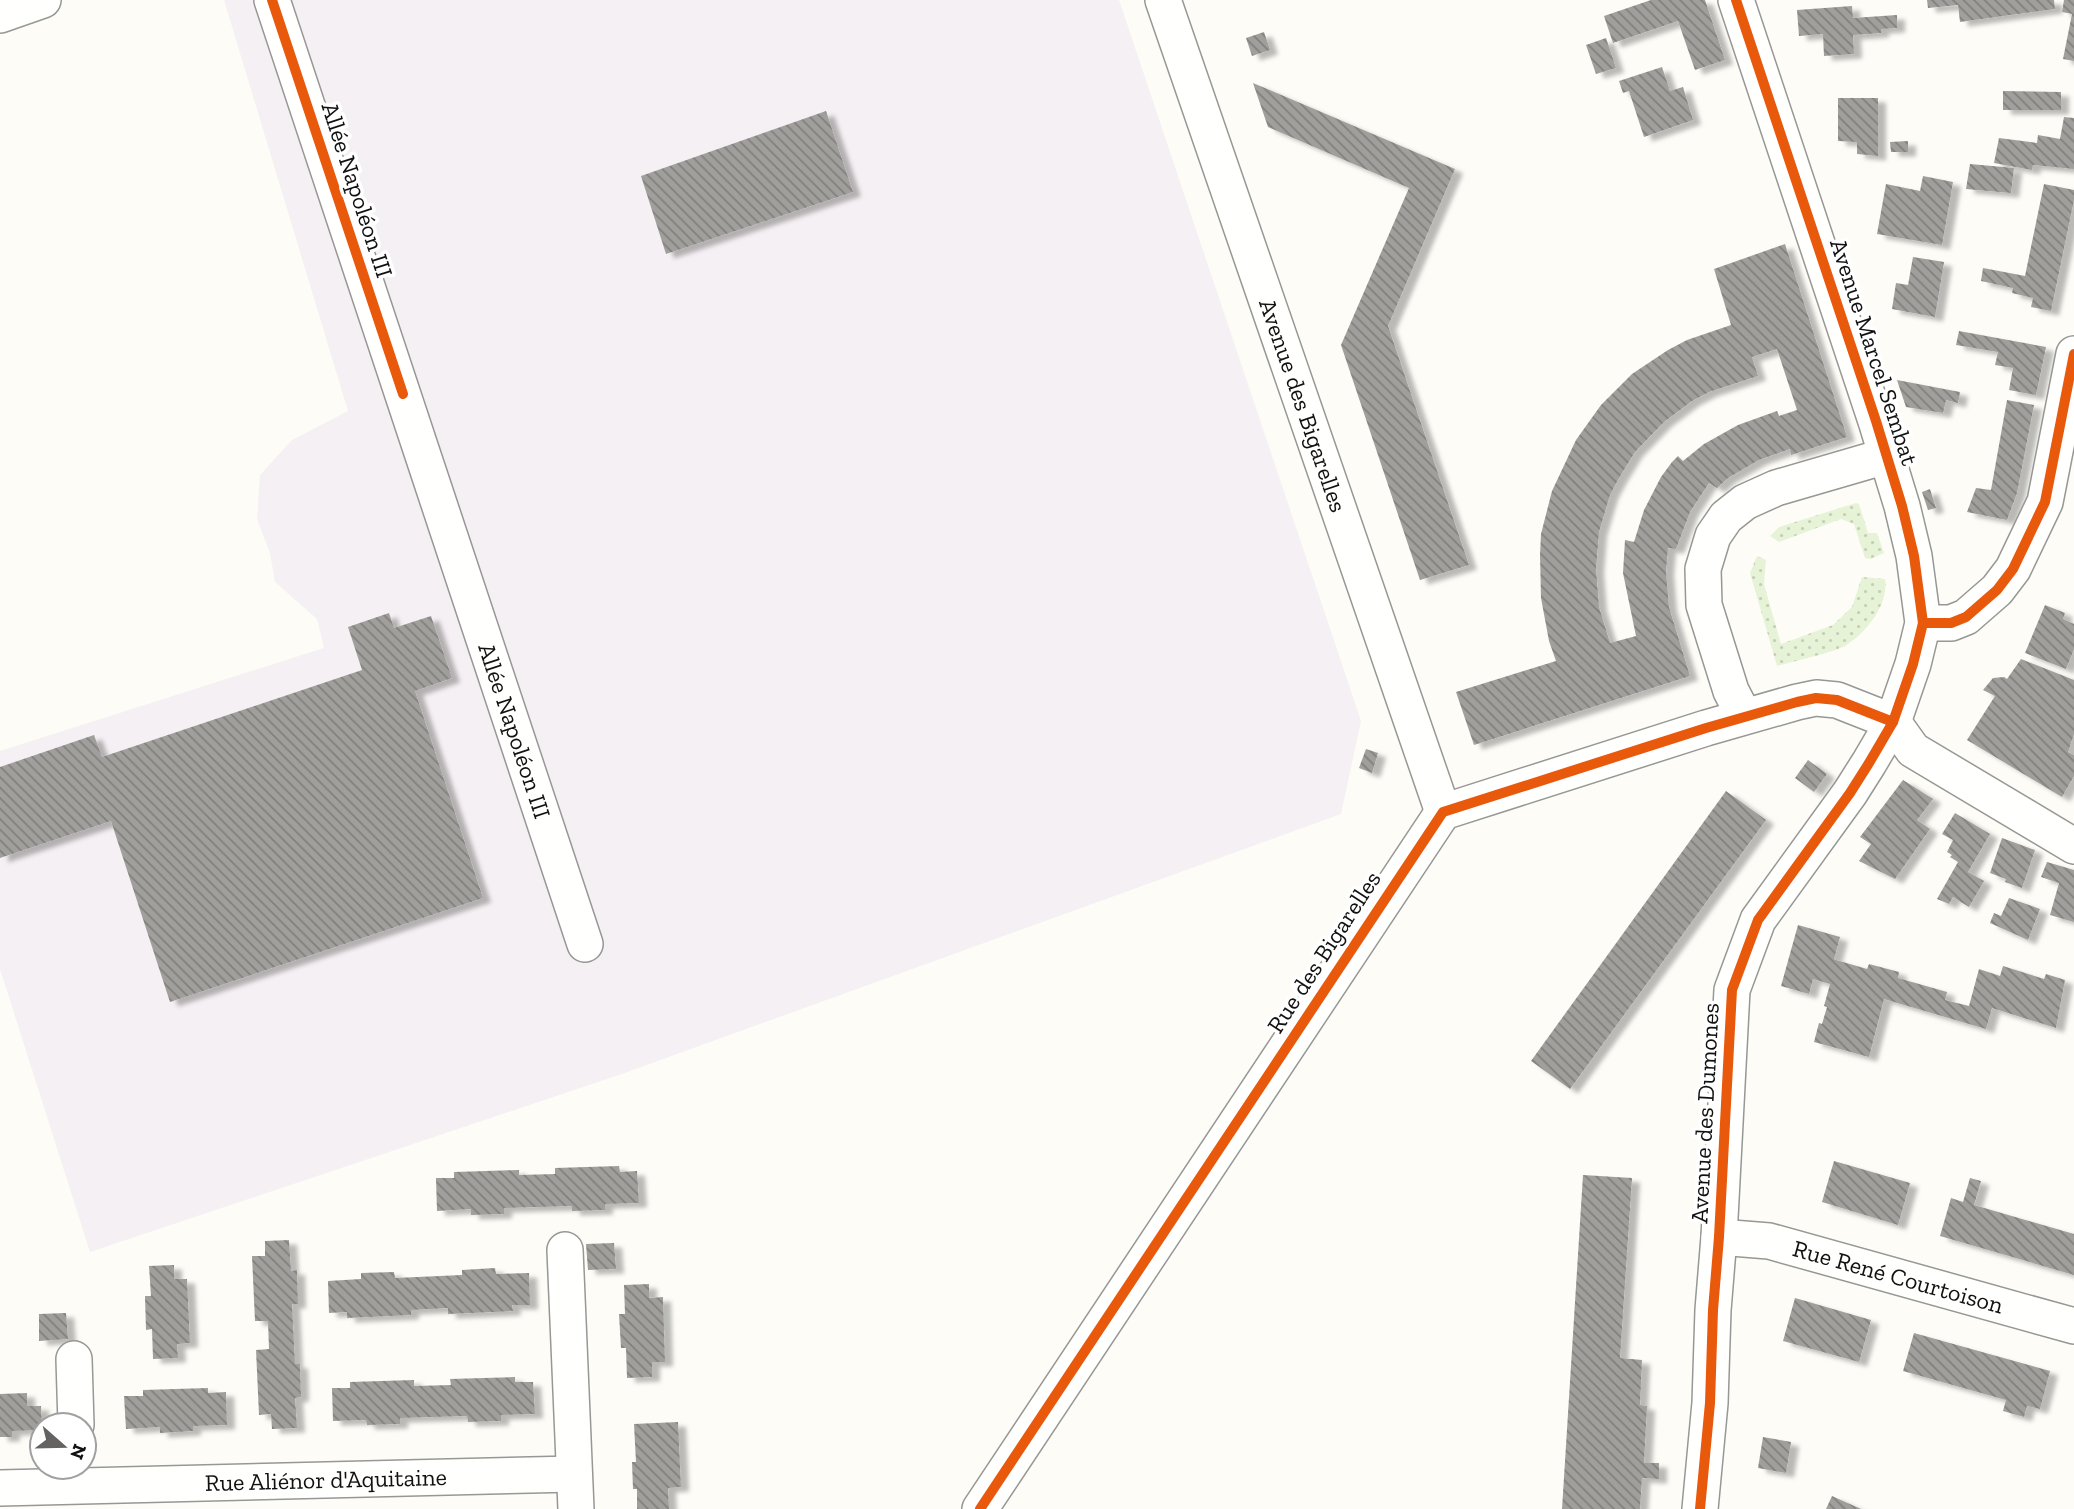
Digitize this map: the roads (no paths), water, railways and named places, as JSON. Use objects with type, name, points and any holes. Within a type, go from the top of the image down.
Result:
[{"type":"street","points":[[0,15],[43,0]]},
{"type":"street","name":"Allée Napoléon III","points":[[272,0],[585,944]]},
{"type":"street","name":"Avenue des Bigarelles","points":[[1163,0],[1443,811]]},
{"type":"street","name":"Avenue Marcel Sembat","points":[[1735,0],[1875,421],[1902,506],[1914,556],[1923,623],[1913,664],[1893,722]]},
{"type":"street","points":[[1923,623],[1951,623],[1966,617],[1997,590],[2012,569],[2045,502],[2074,354]]},
{"type":"street","points":[[1744,716],[1731,691],[1704,605],[1703,569],[1713,536],[1726,517],[1745,502],[1776,488],[1886,456]]},
{"type":"street","points":[[1443,811],[1744,716],[1816,698],[1837,700],[1893,722],[1913,750],[2074,846]]},
{"type":"street","name":"Avenue des Dumones","points":[[1700,1509],[1710,1403],[1732,990],[1758,920],[1850,793],[1893,722]]},
{"type":"street","name":"Rue des Bigarelles","points":[[980,1509],[1443,811]]},
{"type":"street","name":"Rue René Courtoison","points":[[1719,1237],[1769,1241],[2074,1326]]},
{"type":"street","points":[[565,1250],[576,1509]]},
{"type":"street","points":[[74,1359],[76,1411]]},
{"type":"street","name":"Rue Aliénor d'Aquitaine","points":[[98,1476],[574,1474]]},
{"type":"street","name":"Rue Aliénor d'Aquitaine","points":[[0,1488],[45,1481]]}]
